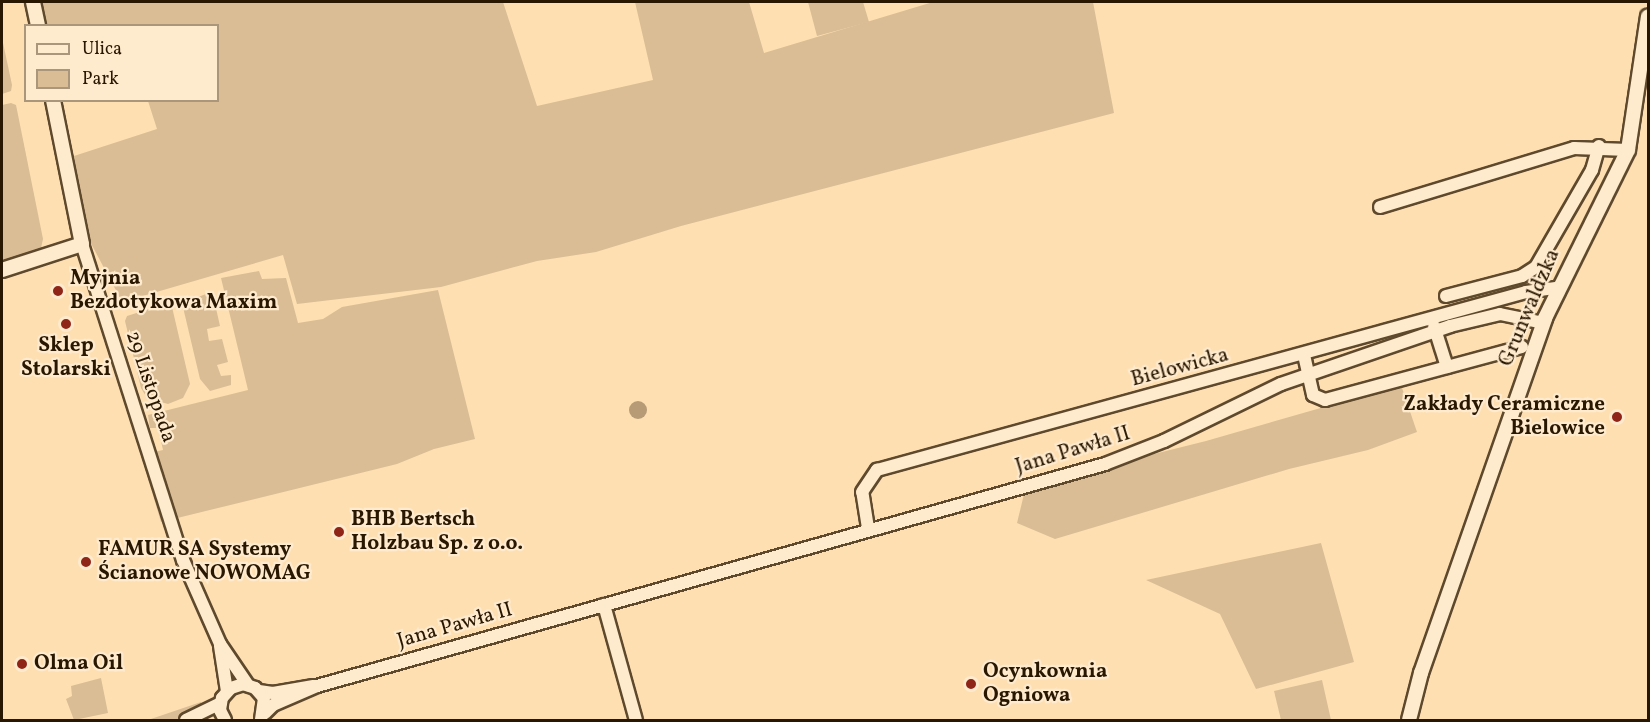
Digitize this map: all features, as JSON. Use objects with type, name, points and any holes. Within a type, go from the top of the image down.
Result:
[{"type":"street","points":[[33,2],[38,24]]},
{"type":"street","name":"Grunwaldzka","points":[[1409,720],[1421,673],[1556,288],[1616,180],[1628,150],[1648,16]]},
{"type":"street","name":"29 Listopada","points":[[53,102],[82,244],[183,560],[220,644],[253,688],[263,717]]},
{"type":"street","points":[[1380,207],[1574,148],[1599,146],[1628,150]]},
{"type":"street","points":[[1446,296],[1522,276],[1536,267],[1592,170],[1599,146]]},
{"type":"street","points":[[2,270],[82,244]]},
{"type":"street","name":"Bielowicka","points":[[868,528],[862,492],[877,470],[1304,355],[1434,325],[1526,292],[1556,288]]},
{"type":"street","name":"Jana Pawła II","points":[[227,690],[253,688],[273,693],[317,686],[1128,456],[1309,373],[1434,325],[1500,314],[1543,323]]},
{"type":"street","points":[[1434,325],[1447,367]]},
{"type":"street","points":[[1304,355],[1313,395],[1325,400],[1522,347]]},
{"type":"street","points":[[604,605],[636,720]]},
{"type":"street","name":"29 Listopada","points":[[220,644],[227,690]]},
{"type":"street","name":"Jana Pawła II","points":[[263,717],[273,705],[317,686]]},
{"type":"street","points":[[186,720],[220,703],[227,690]]},
{"type":"street","points":[[220,703],[225,720]]},
{"type":"green space","points":[[42,2],[503,2],[537,106],[653,80],[635,2],[749,2],[764,53],[933,2],[1093,2],[1114,113],[681,226],[596,252],[537,261],[441,287],[297,304],[283,255],[129,300],[120,298],[86,234],[74,156],[157,129],[148,102],[219,102],[219,24],[47,24]]},
{"type":"green space","points":[[808,2],[863,2],[869,22],[817,36]]},
{"type":"green space","points":[[2,38],[12,85],[11,91],[2,94]]},
{"type":"green space","points":[[11,103],[16,105],[43,239],[41,248],[2,261],[2,105]]},
{"type":"green space","points":[[259,271],[262,279],[286,278],[298,323],[323,319],[342,307],[438,290],[475,439],[434,449],[397,464],[161,522],[141,455],[163,450],[158,428],[150,428],[148,415],[248,390],[221,278]]},
{"type":"green space","points":[[206,294],[213,295],[220,326],[207,329],[209,341],[222,339],[228,362],[217,365],[221,376],[231,375],[231,385],[210,391],[200,379],[182,303]]},
{"type":"green space","points":[[165,304],[172,307],[190,384],[183,398],[168,404],[147,398],[141,388],[125,321],[127,316]]},
{"type":"green space","points":[[1401,385],[1417,432],[1368,450],[1289,469],[1055,539],[1017,523],[1026,486],[1206,441]]},
{"type":"green space","points":[[1321,543],[1354,662],[1256,689],[1220,614],[1146,580]]},
{"type":"green space","points":[[101,678],[108,713],[74,720],[66,699],[72,696],[71,686]]},
{"type":"green space","points":[[1322,680],[1331,720],[1281,720],[1274,691]]},
{"type":"green space","points":[[201,702],[204,713],[179,720],[148,720]]},
{"type":"shaded area","points":[[638,401],[644,404],[647,410],[644,416],[638,419],[632,416],[629,410],[632,404]]},
{"type":"place","name":"Myjnia Bezdotykowa Maxim","points":[[58,291]]},
{"type":"place","name":"Sklep Stolarski","points":[[66,324]]},
{"type":"place","name":"Zakłady Ceramiczne Bielowice","points":[[1617,417]]},
{"type":"place","name":"BHB Bertsch Holzbau Sp. z o.o.","points":[[339,532]]},
{"type":"place","name":"FAMUR SA Systemy Ścianowe NOWOMAG","points":[[86,562]]},
{"type":"place","name":"Olma Oil","points":[[22,664]]},
{"type":"place","name":"Ocynkownia Ogniowa","points":[[971,684]]}]
